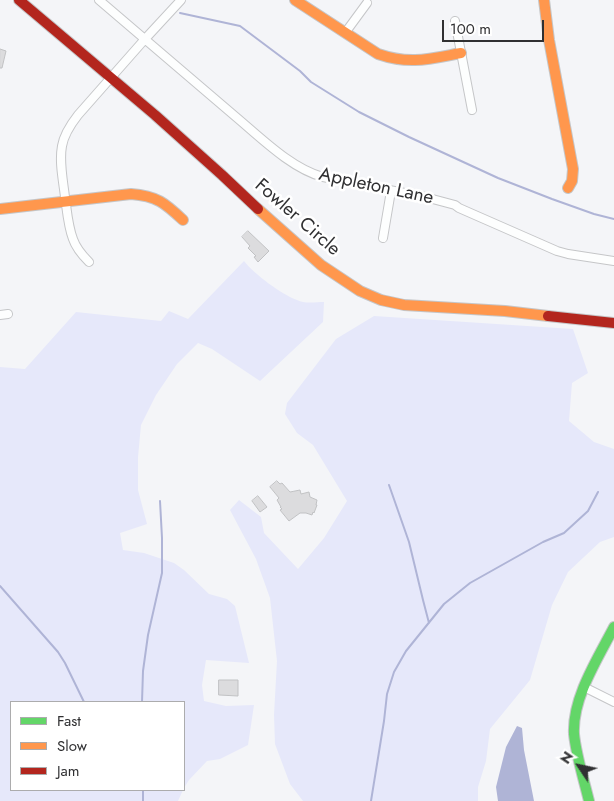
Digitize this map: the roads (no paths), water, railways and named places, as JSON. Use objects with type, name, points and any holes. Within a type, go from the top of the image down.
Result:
[{"type":"street","name":"Fowler Circle","points":[[19,0],[222,175],[322,265],[360,291],[381,300],[404,305],[505,311],[614,324]]},
{"type":"street","name":"Appleton Lane","points":[[99,0],[183,73],[266,142],[302,169],[323,178],[425,197],[455,206],[557,251],[614,261]]},
{"type":"street","points":[[89,262],[79,250],[70,228],[61,160],[65,135],[78,115],[181,0]]},
{"type":"street","points":[[295,0],[378,54],[390,59],[416,62],[461,53]]},
{"type":"street","points":[[544,0],[549,40],[573,169],[572,181],[568,188]]},
{"type":"street","points":[[346,33],[367,4]]},
{"type":"street","points":[[455,21],[472,110]]},
{"type":"street","points":[[383,238],[391,191]]},
{"type":"street","points":[[0,209],[131,194],[145,195],[157,199],[183,220]]},
{"type":"street","points":[[588,801],[575,742],[576,708],[584,687],[614,627]]},
{"type":"street","points":[[584,687],[614,702]]},
{"type":"water","points":[[517,726],[522,728],[524,750],[534,801],[498,801],[496,787],[506,747]]},
{"type":"waterway","points":[[180,13],[240,26],[300,71],[311,82],[359,112],[498,178],[594,214],[614,219]]},
{"type":"waterway","points":[[389,485],[409,542],[429,623]]},
{"type":"waterway","points":[[371,801],[387,694],[394,672],[406,651],[444,604],[470,583],[543,542],[564,533],[588,511],[598,492]]},
{"type":"waterway","points":[[142,701],[143,671],[148,635],[162,573],[160,501]]},
{"type":"waterway","points":[[0,586],[58,652],[84,701]]},
{"type":"waterway","points":[[143,791],[143,801]]}]
